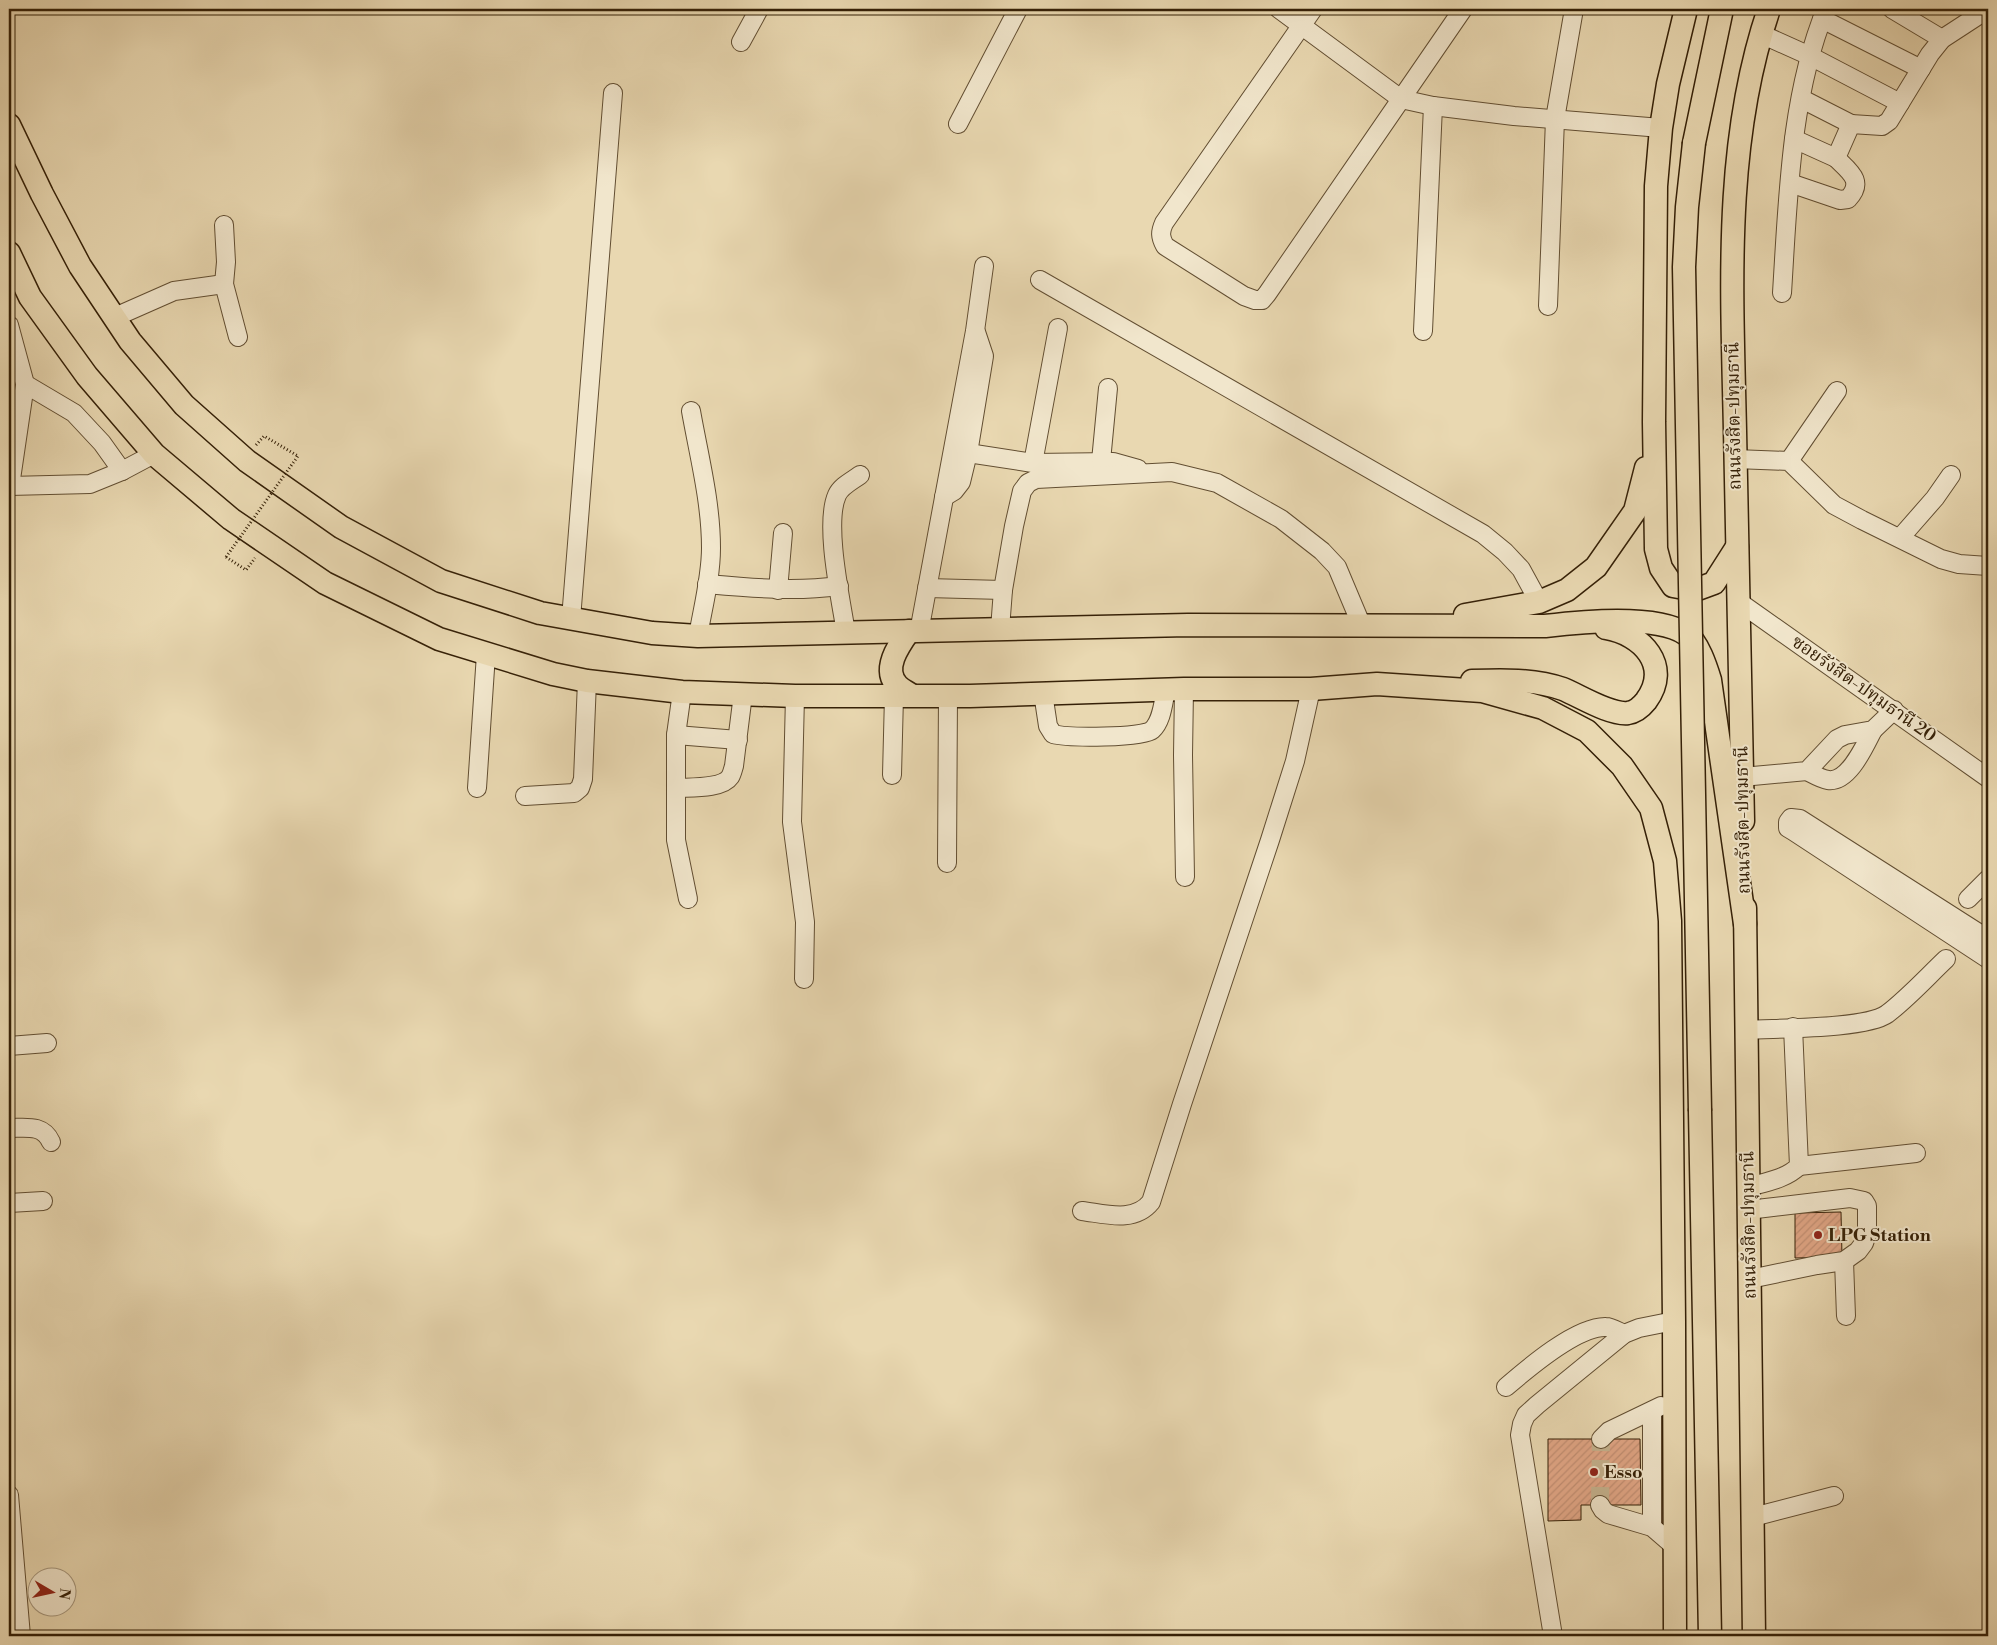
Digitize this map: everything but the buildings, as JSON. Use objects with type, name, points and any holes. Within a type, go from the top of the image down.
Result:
[{"type":"main road","points":[[1686,9],[1668,84],[1661,128],[1656,186],[1654,422],[1656,549],[1661,568],[1673,586],[1695,590],[1714,583],[1737,547]]},
{"type":"main road","points":[[1710,1636],[1684,267],[1687,207],[1694,143],[1722,9]]},
{"type":"main road","name":"ถนนรังสิต-ปทุมธานี","points":[[1754,1636],[1747,1030],[1731,268],[1738,141],[1761,34],[1769,9]]},
{"type":"main road","points":[[9,125],[42,194],[80,266],[130,341],[184,405],[244,458],[341,527],[441,581],[540,613],[652,633],[698,636],[1188,625],[1592,626],[1619,630],[1639,640],[1650,654],[1656,670],[1653,691],[1642,707],[1627,713],[1614,711],[1562,689],[1540,683],[1516,680],[1377,684],[1311,689],[795,696],[682,692],[587,681],[553,674],[439,639],[325,583],[231,519],[154,454],[87,376],[14,276],[9,253]]},
{"type":"main road","points":[[1423,625],[1468,614],[1539,602],[1567,590],[1596,566],[1635,511],[1644,484],[1654,422]]},
{"type":"main road","points":[[1545,626],[1579,622],[1655,623],[1686,634],[1703,657],[1710,680],[1745,924]]},
{"type":"main road","points":[[903,696],[896,685],[892,669],[895,652],[914,632]]},
{"type":"main road","points":[[1377,684],[1482,692],[1543,708],[1587,731],[1622,766],[1651,808],[1665,861],[1670,921],[1675,1636]]},
{"type":"street","points":[[741,42],[759,9]]},
{"type":"street","points":[[958,124],[1018,9]]},
{"type":"street","points":[[1280,9],[1401,99],[1433,106],[1514,116],[1661,128]]},
{"type":"street","points":[[1313,9],[1164,223],[1160,232],[1165,246],[1244,296],[1262,300],[1463,9]]},
{"type":"street","points":[[1548,306],[1555,119],[1574,9]]},
{"type":"street","points":[[1892,9],[1942,39]]},
{"type":"street","points":[[1802,99],[1851,124],[1882,126],[1890,121],[1921,69],[1942,39],[1988,9]]},
{"type":"street","points":[[1782,293],[1794,139],[1810,56],[1824,14],[1921,69]]},
{"type":"street","points":[[1761,34],[1810,56],[1900,103]]},
{"type":"street","points":[[571,619],[613,93]]},
{"type":"street","points":[[1423,331],[1433,106]]},
{"type":"street","points":[[1836,158],[1851,124]]},
{"type":"street","points":[[1790,183],[1840,200],[1848,199],[1855,187],[1856,180],[1836,158],[1794,139]]},
{"type":"street","points":[[224,225],[226,262],[224,284],[238,337]]},
{"type":"street","points":[[914,632],[927,588],[975,331],[984,266]]},
{"type":"street","points":[[1040,280],[1483,534],[1505,552],[1521,569],[1539,602]]},
{"type":"street","points":[[115,317],[174,291],[224,284]]},
{"type":"street","points":[[9,325],[25,384],[10,486],[90,484],[122,471],[154,454]]},
{"type":"street","points":[[1033,463],[1058,328]]},
{"type":"street","points":[[944,497],[954,491],[961,482],[968,453],[984,356],[975,331]]},
{"type":"street","points":[[25,384],[74,413],[102,443],[122,471]]},
{"type":"street","points":[[1101,461],[1108,388]]},
{"type":"street","points":[[1789,461],[1837,391]]},
{"type":"street","points":[[691,411],[710,522],[711,550],[698,636]]},
{"type":"street","points":[[968,453],[1033,463],[1101,461],[1128,465],[1147,473]]},
{"type":"street","points":[[1735,459],[1789,461],[1834,505],[1941,559],[1959,564],[1988,566]]},
{"type":"street","points":[[1000,629],[1003,590],[1014,526],[1022,491],[1028,483],[1036,479],[1172,472],[1217,483],[1281,519],[1322,551],[1337,567],[1361,624]]},
{"type":"street","points":[[1900,538],[1935,498],[1951,475]]},
{"type":"street","points":[[846,633],[833,544],[834,511],[836,496],[841,488],[860,476]]},
{"type":"street","points":[[778,590],[783,533]]},
{"type":"street","points":[[707,584],[778,590],[810,590],[839,586]]},
{"type":"street","points":[[927,588],[1003,590]]},
{"type":"street","name":"ซอยรังสิต-ปทุมธานี 20","points":[[1739,602],[1988,778]]},
{"type":"street","points":[[477,788],[486,654]]},
{"type":"street","points":[[525,796],[574,793],[580,788],[583,779],[587,681]]},
{"type":"street","points":[[1082,1211],[1133,1215],[1144,1211],[1151,1202],[1184,1095],[1295,761],[1311,689]]},
{"type":"street","points":[[1043,693],[1048,726],[1053,734],[1062,737],[1143,735],[1152,730],[1175,690]]},
{"type":"street","points":[[1175,690],[1183,755],[1185,877]]},
{"type":"street","points":[[682,692],[676,736],[676,840],[688,899]]},
{"type":"street","points":[[676,788],[710,786],[725,782],[731,776],[738,740],[743,694]]},
{"type":"street","points":[[947,863],[948,695]]},
{"type":"street","points":[[795,696],[792,822],[805,922],[804,979]]},
{"type":"street","points":[[892,775],[903,696]]},
{"type":"street","points":[[1742,777],[1807,771],[1829,781],[1837,780],[1847,773],[1873,730],[1894,710]]},
{"type":"street","points":[[1807,771],[1836,739],[1845,735],[1873,730]]},
{"type":"street","points":[[676,736],[738,740]]},
{"type":"street","points":[[1988,939],[1957,929],[1921,916],[1793,832],[1788,828],[1788,822],[1791,818],[1800,819],[1930,901],[1957,929],[1988,960]]},
{"type":"street","points":[[1968,899],[1988,879]]},
{"type":"street","points":[[1921,916],[1930,901]]},
{"type":"street","points":[[1747,1030],[1867,1022],[1886,1015],[1946,959]]},
{"type":"street","points":[[1793,1027],[1799,1166]]},
{"type":"street","points":[[9,1046],[46,1043]]},
{"type":"street","points":[[9,1128],[42,1129],[47,1133],[51,1142]]},
{"type":"street","points":[[1748,1187],[1786,1176],[1793,1173],[1799,1166],[1916,1153]]},
{"type":"street","points":[[1748,1210],[1850,1198],[1864,1201],[1867,1206],[1867,1234],[1864,1243],[1858,1251],[1844,1261],[1750,1279]]},
{"type":"street","points":[[9,1202],[43,1200]]},
{"type":"street","points":[[1844,1261],[1846,1316]]},
{"type":"street","points":[[1553,1636],[1525,1473],[1520,1435],[1522,1424],[1526,1415],[1537,1405],[1624,1334],[1638,1328],[1674,1320]]},
{"type":"street","points":[[1506,1387],[1530,1366],[1568,1340],[1595,1329],[1607,1327],[1624,1334]]},
{"type":"street","points":[[1601,1439],[1609,1431],[1652,1411],[1674,1398]]},
{"type":"street","points":[[1652,1411],[1652,1527]]},
{"type":"street","points":[[9,1495],[22,1636]]},
{"type":"street","points":[[1753,1517],[1834,1496]]},
{"type":"street","points":[[1600,1505],[1608,1514],[1652,1527],[1674,1546]]},
{"type":"path","points":[[244,458],[264,436],[298,456],[226,557],[246,570],[266,544]]},
{"type":"tunnel","points":[[1600,1505],[1601,1439]]},
{"type":"place","name":"LPG Station","points":[[1818,1235]]},
{"type":"place","name":"Esso","points":[[1594,1472]]}]
